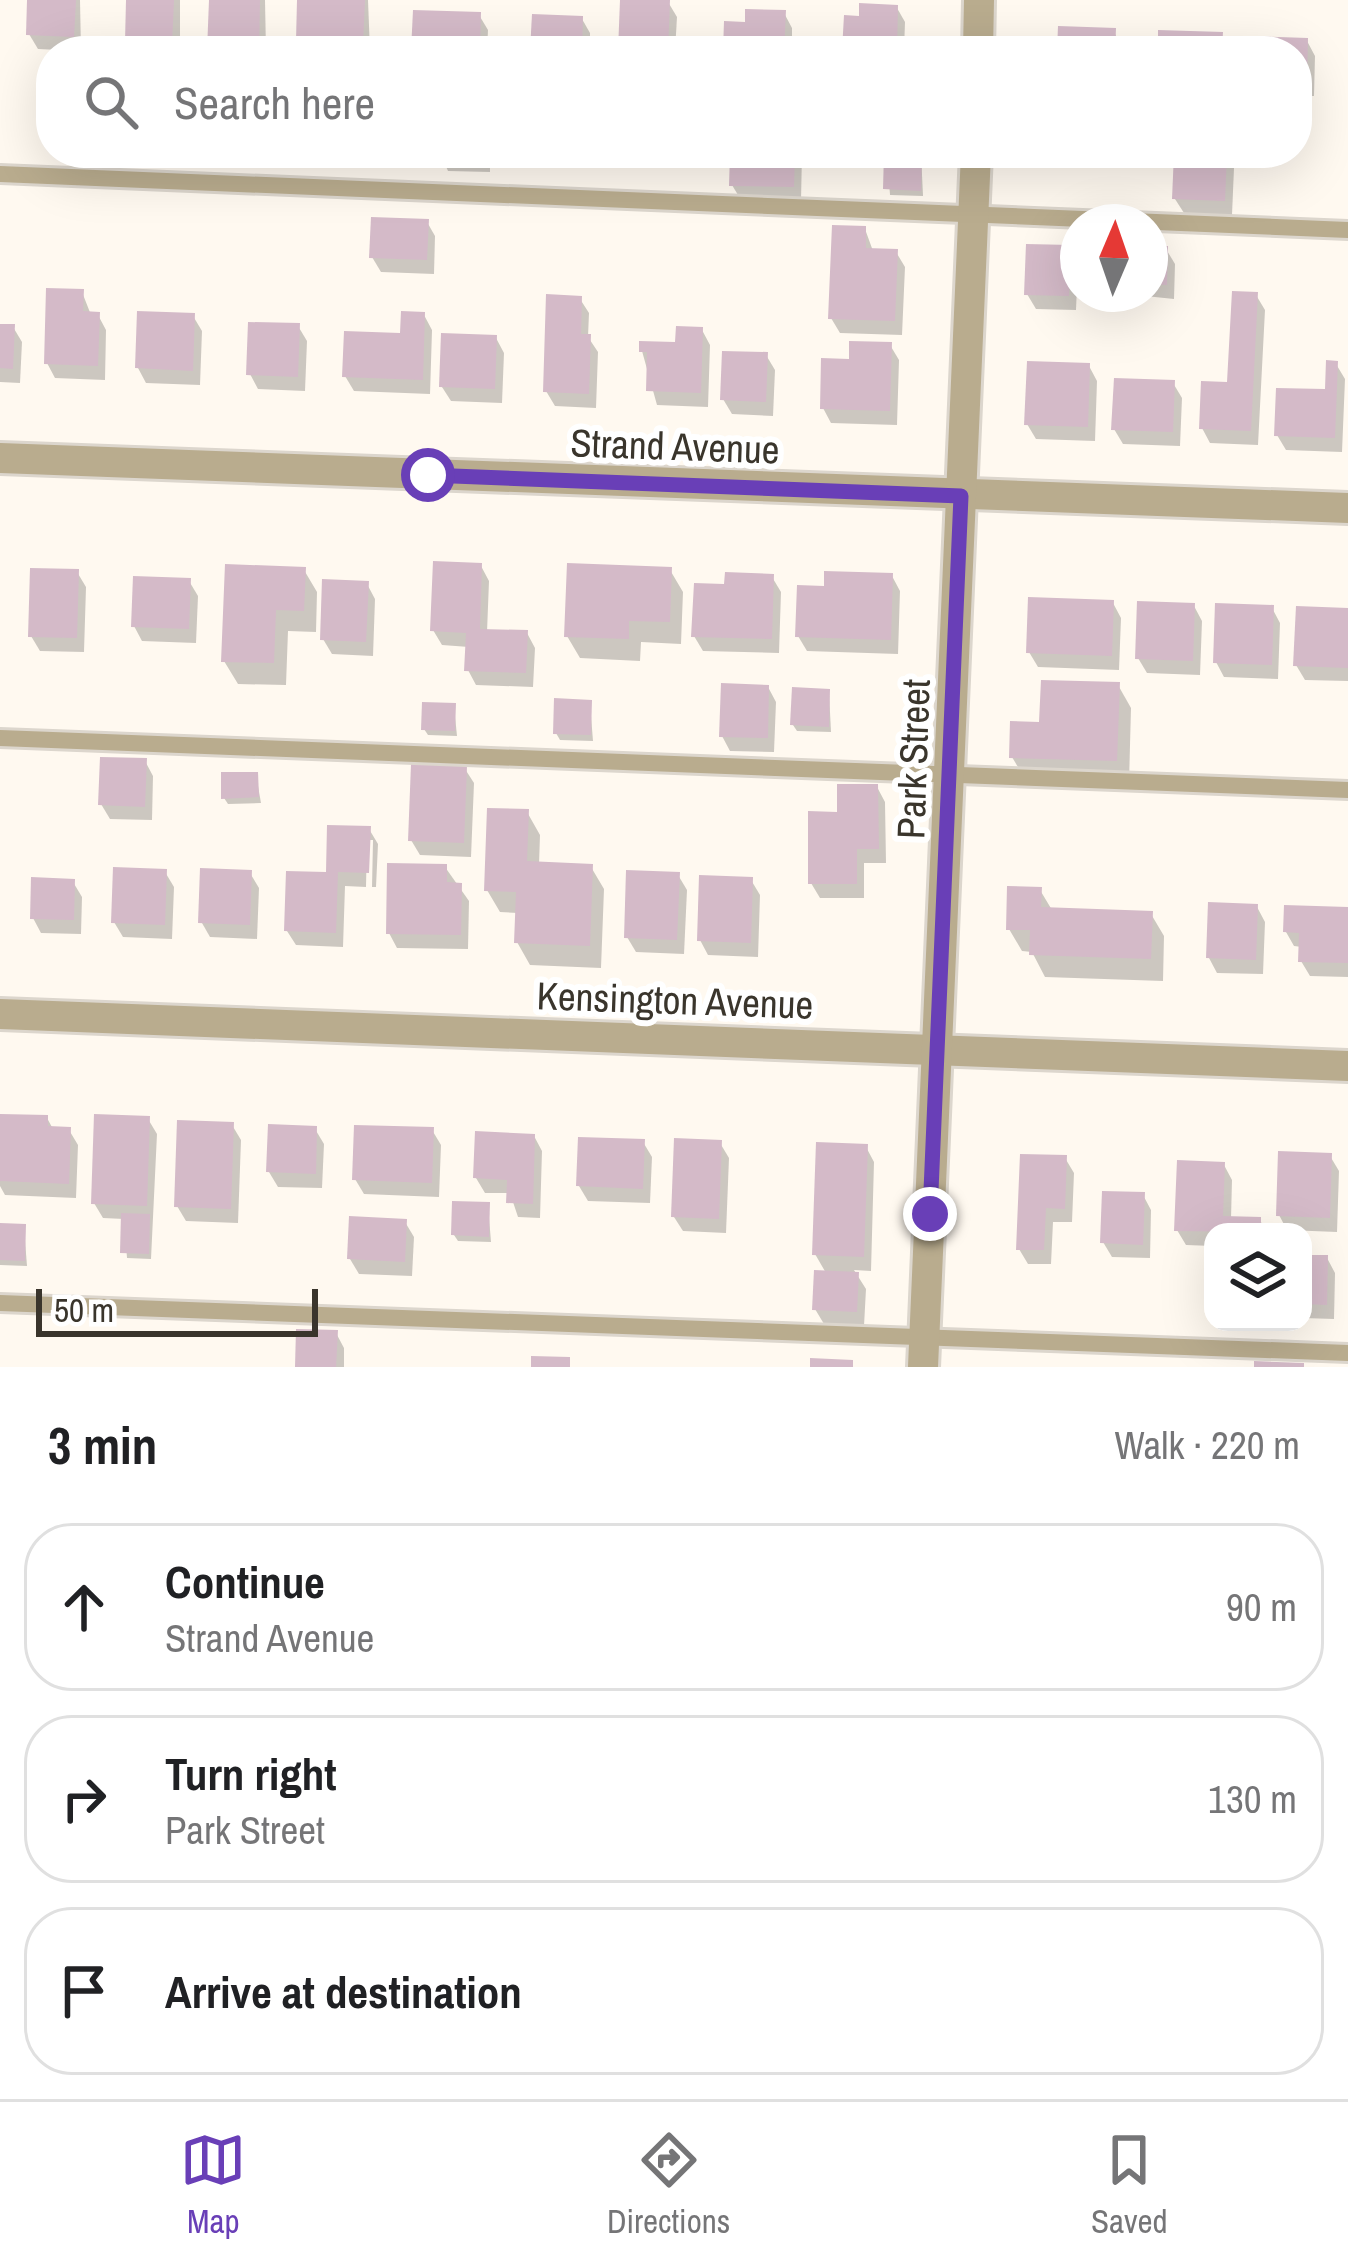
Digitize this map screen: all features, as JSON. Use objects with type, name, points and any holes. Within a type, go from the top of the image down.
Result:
[{"type":"street","points":[[978,36],[979,0]]},
{"type":"street","name":"Park Street","points":[[923,1367],[976,168]]},
{"type":"street","name":"Strand Avenue","points":[[0,458],[1348,508]]},
{"type":"street","name":"Kensington Avenue","points":[[0,1014],[1348,1066]]},
{"type":"lane","points":[[0,174],[1348,230]]},
{"type":"lane","points":[[0,738],[1348,790]]},
{"type":"lane","points":[[0,1303],[1348,1353]]},
{"type":"building","points":[[27,0],[76,0],[74,36],[26,35]]},
{"type":"building","points":[[126,0],[174,0],[172,36],[125,36]]},
{"type":"building","points":[[209,0],[260,0],[259,36],[208,36]]},
{"type":"building","points":[[297,0],[365,0],[363,36],[296,36]]},
{"type":"building","points":[[620,0],[670,0],[669,36],[619,36]]},
{"type":"building","points":[[859,3],[898,5],[897,36],[843,36],[844,15],[859,16]]},
{"type":"building","points":[[745,9],[786,10],[785,36],[724,36],[724,21],[745,22]]},
{"type":"building","points":[[413,10],[481,12],[480,36],[412,36]]},
{"type":"building","points":[[532,14],[583,16],[582,36],[531,36]]},
{"type":"building","points":[[1058,26],[1116,28],[1116,36],[1058,36]]},
{"type":"building","points":[[1158,30],[1223,32],[1223,36],[1158,36]]},
{"type":"building","points":[[730,168],[795,168],[794,187],[729,186]]},
{"type":"building","points":[[884,168],[922,168],[921,191],[883,189]]},
{"type":"building","points":[[1173,168],[1226,168],[1225,201],[1172,199]]},
{"type":"building","points":[[371,217],[429,219],[427,260],[369,258]]},
{"type":"building","points":[[832,225],[866,226],[866,248],[898,249],[895,321],[828,319]]},
{"type":"building","points":[[1026,244],[1060,245],[1060,296],[1024,295]]},
{"type":"building","points":[[46,288],[84,289],[83,311],[100,312],[98,366],[44,364]]},
{"type":"building","points":[[1232,291],[1258,292],[1251,431],[1199,429],[1201,381],[1227,382]]},
{"type":"building","points":[[546,294],[582,296],[581,334],[591,334],[589,394],[543,392]]},
{"type":"building","points":[[137,311],[195,313],[193,371],[135,368]]},
{"type":"building","points":[[401,311],[425,312],[423,380],[342,377],[344,331],[400,333]]},
{"type":"building","points":[[248,322],[300,323],[298,377],[246,375]]},
{"type":"building","points":[[0,324],[15,324],[13,369],[0,368]]},
{"type":"building","points":[[676,326],[703,327],[701,393],[646,391],[647,352],[639,352],[639,341],[675,342]]},
{"type":"building","points":[[441,333],[497,335],[495,389],[439,387]]},
{"type":"building","points":[[849,341],[892,342],[890,411],[820,409],[821,358],[849,359]]},
{"type":"building","points":[[722,351],[768,352],[766,402],[720,400]]},
{"type":"building","points":[[1326,360],[1338,361],[1335,438],[1274,436],[1276,388],[1325,389]]},
{"type":"building","points":[[1027,361],[1090,363],[1088,427],[1024,425]]},
{"type":"building","points":[[1114,378],[1175,380],[1173,432],[1111,430]]},
{"type":"building","points":[[433,561],[482,563],[480,629],[528,630],[526,673],[464,671],[466,633],[430,631]]},
{"type":"building","points":[[567,563],[672,567],[670,622],[629,621],[629,639],[564,637]]},
{"type":"building","points":[[225,564],[306,567],[304,611],[276,610],[274,663],[221,662]]},
{"type":"building","points":[[30,568],[79,569],[77,638],[28,637]]},
{"type":"building","points":[[824,571],[893,573],[891,640],[795,637],[797,585],[824,586]]},
{"type":"building","points":[[725,572],[774,574],[772,639],[691,637],[694,583],[724,584]]},
{"type":"building","points":[[133,576],[191,578],[189,629],[131,627]]},
{"type":"building","points":[[322,579],[369,581],[366,642],[320,640]]},
{"type":"building","points":[[1028,597],[1114,600],[1112,656],[1026,653]]},
{"type":"building","points":[[1137,601],[1195,603],[1193,661],[1135,659]]},
{"type":"building","points":[[1215,603],[1274,605],[1272,665],[1213,663]]},
{"type":"building","points":[[1296,606],[1348,608],[1348,668],[1293,666]]},
{"type":"building","points":[[1041,680],[1120,682],[1117,761],[1009,758],[1010,721],[1039,722]]},
{"type":"building","points":[[721,683],[769,685],[768,738],[719,737]]},
{"type":"building","points":[[792,687],[830,689],[829,727],[790,725]]},
{"type":"building","points":[[554,698],[592,700],[591,735],[553,734]]},
{"type":"building","points":[[422,702],[456,703],[455,731],[421,730]]},
{"type":"building","points":[[100,757],[147,758],[145,807],[98,805]]},
{"type":"building","points":[[411,764],[467,766],[464,843],[408,841]]},
{"type":"building","points":[[221,772],[258,772],[259,797],[221,799]]},
{"type":"building","points":[[837,784],[878,784],[879,849],[857,849],[857,884],[808,884],[808,811],[837,812]]},
{"type":"building","points":[[487,808],[529,809],[527,861],[593,864],[590,946],[514,943],[516,892],[484,891]]},
{"type":"building","points":[[327,825],[371,826],[369,873],[338,872],[336,933],[284,931],[286,871],[326,872]]},
{"type":"building","points":[[387,863],[447,864],[447,882],[462,883],[461,935],[386,934]]},
{"type":"building","points":[[113,867],[167,869],[165,925],[111,923]]},
{"type":"building","points":[[200,868],[252,870],[250,925],[198,923]]},
{"type":"building","points":[[626,870],[680,872],[677,940],[624,938]]},
{"type":"building","points":[[699,875],[753,877],[751,943],[697,941]]},
{"type":"building","points":[[31,877],[75,879],[74,920],[30,919]]},
{"type":"building","points":[[1007,886],[1042,887],[1041,907],[1153,911],[1151,959],[1029,955],[1030,930],[1006,930]]},
{"type":"building","points":[[1208,902],[1258,904],[1256,960],[1206,958]]},
{"type":"building","points":[[1284,905],[1348,907],[1348,963],[1298,962],[1299,933],[1283,932]]},
{"type":"building","points":[[0,1114],[48,1115],[48,1126],[71,1127],[69,1184],[0,1181]]},
{"type":"building","points":[[94,1114],[150,1116],[147,1206],[91,1204]]},
{"type":"building","points":[[177,1120],[234,1122],[231,1209],[174,1207]]},
{"type":"building","points":[[268,1124],[317,1126],[316,1174],[266,1172]]},
{"type":"building","points":[[354,1125],[434,1127],[432,1183],[352,1180]]},
{"type":"building","points":[[475,1131],[535,1134],[533,1204],[506,1203],[507,1180],[473,1178]]},
{"type":"building","points":[[578,1137],[645,1139],[643,1189],[576,1186]]},
{"type":"building","points":[[674,1138],[722,1140],[719,1219],[671,1217]]},
{"type":"building","points":[[816,1142],[868,1144],[864,1257],[812,1255]]},
{"type":"building","points":[[1278,1151],[1332,1153],[1330,1218],[1276,1216]]},
{"type":"building","points":[[1020,1154],[1067,1155],[1065,1209],[1046,1208],[1044,1250],[1016,1250]]},
{"type":"building","points":[[1177,1160],[1225,1162],[1223,1216],[1261,1217],[1261,1223],[1204,1223],[1204,1231],[1174,1231]]},
{"type":"building","points":[[1102,1191],[1145,1192],[1143,1245],[1100,1243]]},
{"type":"building","points":[[452,1201],[490,1202],[489,1237],[451,1235]]},
{"type":"building","points":[[121,1213],[150,1214],[149,1254],[120,1253]]},
{"type":"building","points":[[349,1216],[407,1219],[405,1262],[347,1259]]},
{"type":"building","points":[[0,1223],[26,1224],[25,1261],[0,1260]]},
{"type":"building","points":[[1312,1255],[1328,1255],[1327,1305],[1312,1304]]},
{"type":"building","points":[[814,1270],[859,1272],[857,1312],[812,1310]]},
{"type":"building","points":[[296,1329],[338,1330],[336,1367],[295,1367]]},
{"type":"building","points":[[531,1356],[570,1357],[570,1367],[531,1367]]},
{"type":"building","points":[[810,1358],[853,1360],[853,1367],[810,1367]]},
{"type":"building","points":[[1254,1361],[1304,1363],[1304,1367],[1254,1367]]},
{"type":"route","points":[[428,475],[961,496],[930,1214]]}]
